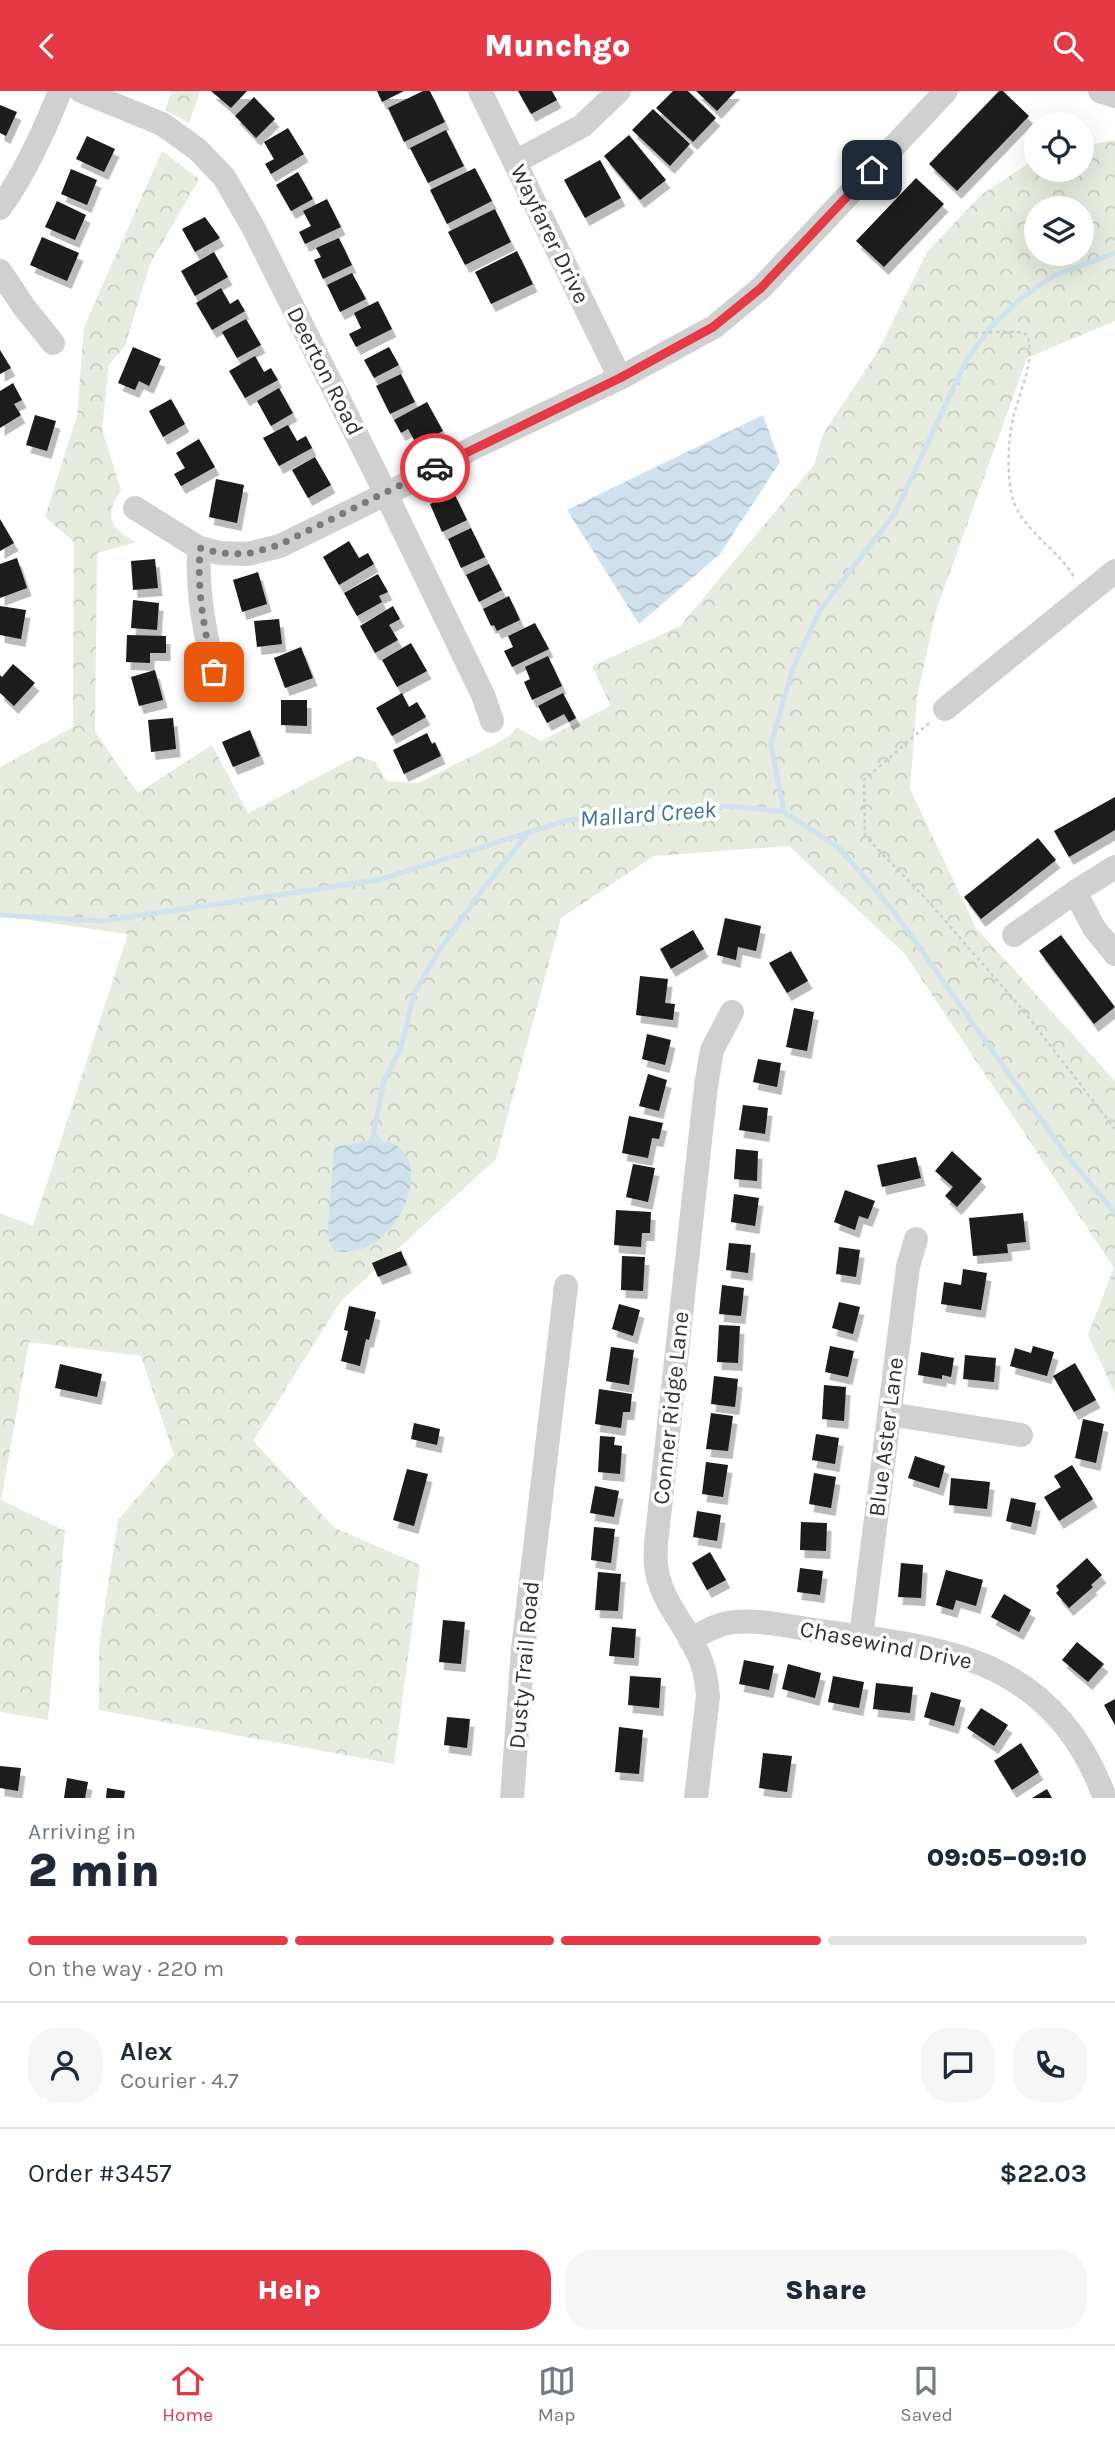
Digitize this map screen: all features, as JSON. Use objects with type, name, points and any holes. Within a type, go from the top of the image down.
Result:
[{"type":"street","points":[[0,208],[18,183],[46,127],[60,91]]},
{"type":"street","name":"Deerton Road","points":[[80,91],[162,124],[197,149],[223,177],[253,227],[386,494],[483,695],[492,721]]},
{"type":"street","name":"Wayfarer Drive","points":[[480,91],[620,378]]},
{"type":"street","points":[[515,162],[582,126],[619,91]]},
{"type":"street","points":[[135,508],[200,548],[220,553],[247,554],[279,545],[620,378],[713,327],[761,288],[946,91]]},
{"type":"street","points":[[1100,91],[1115,96]]},
{"type":"street","points":[[0,271],[53,343]]},
{"type":"street","points":[[200,548],[198,590],[214,672]]},
{"type":"street","points":[[945,709],[1115,571]]},
{"type":"street","points":[[1014,936],[1115,867]]},
{"type":"street","points":[[1075,892],[1094,928],[1115,954]]},
{"type":"street","name":"Conner Ridge Lane","points":[[696,1798],[708,1696],[702,1661],[663,1592],[656,1566],[656,1543],[706,1086],[712,1050],[732,1012]]},
{"type":"street","name":"Blue Aster Lane","points":[[861,1637],[908,1267],[916,1239]]},
{"type":"street","name":"Dusty Trail Road","points":[[512,1798],[523,1649],[566,1286]]},
{"type":"street","points":[[889,1414],[1021,1434]]},
{"type":"street","name":"Chasewind Drive","points":[[690,1640],[720,1625],[760,1622],[861,1637],[976,1661],[1007,1676],[1055,1713],[1072,1732],[1105,1798]]},
{"type":"path","points":[[975,333],[1023,331],[1027,335],[1030,347],[1009,445],[1013,500],[1027,522],[1075,579]]},
{"type":"path","points":[[945,709],[864,780],[865,836],[928,901],[1022,1009],[1115,1129]]},
{"type":"green space","points":[[172,91],[200,91],[189,123],[165,110]]},
{"type":"green space","points":[[1115,140],[1115,321],[1027,358],[936,611],[917,697],[910,789],[976,928],[1115,1081],[1115,1394],[1088,1335],[1114,1268],[904,953],[789,846],[654,856],[561,918],[496,1159],[341,1301],[253,1441],[335,1528],[420,1565],[394,1764],[99,1710],[99,1645],[118,1520],[174,1455],[141,1356],[29,1342],[1,1500],[65,1531],[48,1720],[0,1712],[0,1213],[33,1226],[128,934],[0,916],[0,767],[73,727],[74,542],[45,517],[77,416],[84,327],[162,151],[199,179],[150,264],[125,346],[109,365],[102,429],[121,490],[112,507],[112,521],[120,532],[137,542],[97,553],[95,732],[138,793],[212,745],[248,813],[358,756],[376,762],[386,781],[418,783],[496,744],[511,735],[517,727],[541,741],[611,706],[592,666],[680,626],[814,465],[823,434],[878,351],[927,252],[981,195],[1024,166],[1024,182],[1094,182],[1094,144]]},
{"type":"water","points":[[763,415],[780,462],[720,554],[639,624],[567,510]]},
{"type":"water","points":[[374,1131],[383,1141],[401,1149],[410,1163],[411,1182],[406,1203],[394,1224],[378,1240],[358,1250],[335,1251],[329,1241],[328,1227],[334,1147],[367,1141]]},
{"type":"building","points":[[211,91],[247,91],[231,108]]},
{"type":"building","points":[[377,91],[404,91],[382,102]]},
{"type":"building","points":[[423,91],[430,91],[445,122],[404,142],[388,108]]},
{"type":"building","points":[[518,91],[552,91],[557,100],[531,114]]},
{"type":"building","points":[[673,91],[688,91],[716,118],[693,142],[656,108]]},
{"type":"building","points":[[696,91],[736,91],[717,111]]},
{"type":"building","points":[[999,91],[1003,91],[1025,112],[1024,121],[957,191],[929,164]]},
{"type":"building","points":[[254,97],[275,119],[256,138],[235,116]]},
{"type":"building","points":[[0,105],[17,112],[6,136],[0,133]]},
{"type":"building","points":[[653,109],[690,144],[670,166],[632,130]]},
{"type":"building","points":[[288,128],[304,154],[271,174],[265,164],[274,159],[264,142]]},
{"type":"building","points":[[446,130],[464,166],[428,183],[410,148]]},
{"type":"building","points":[[629,135],[666,180],[640,200],[604,156]]},
{"type":"building","points":[[87,136],[115,149],[104,172],[76,159]]},
{"type":"building","points":[[600,160],[621,198],[585,218],[564,180]]},
{"type":"building","points":[[475,168],[492,201],[447,224],[430,190]]},
{"type":"building","points":[[71,169],[97,180],[87,205],[61,194]]},
{"type":"building","points":[[298,172],[313,199],[291,211],[276,185]]},
{"type":"building","points":[[916,178],[944,204],[884,267],[856,241]]},
{"type":"building","points":[[327,199],[341,227],[305,244],[299,232],[311,226],[303,211]]},
{"type":"building","points":[[57,201],[86,215],[75,240],[45,227]]},
{"type":"building","points":[[495,209],[511,242],[465,265],[448,232]]},
{"type":"building","points":[[205,217],[220,238],[195,252],[182,229]]},
{"type":"building","points":[[42,237],[79,253],[67,281],[30,265]]},
{"type":"building","points":[[339,238],[352,265],[323,279],[314,260],[321,257],[316,248]]},
{"type":"building","points":[[517,251],[533,284],[491,304],[475,272]]},
{"type":"building","points":[[214,252],[228,277],[195,296],[181,271]]},
{"type":"building","points":[[352,273],[366,299],[340,312],[327,285]]},
{"type":"building","points":[[221,288],[230,304],[238,299],[245,311],[212,330],[196,303]]},
{"type":"building","points":[[378,301],[392,329],[356,347],[349,334],[361,328],[354,313]]},
{"type":"building","points":[[246,319],[261,345],[237,358],[222,332]]},
{"type":"building","points":[[133,347],[161,359],[149,386],[139,381],[135,390],[118,383]]},
{"type":"building","points":[[389,347],[399,365],[374,378],[364,360]]},
{"type":"building","points":[[0,350],[11,368],[0,374]]},
{"type":"building","points":[[255,356],[264,372],[271,368],[278,380],[245,398],[229,371]]},
{"type":"building","points":[[401,374],[415,402],[390,414],[376,386]]},
{"type":"building","points":[[13,383],[22,400],[14,404],[21,415],[0,428],[0,391]]},
{"type":"building","points":[[279,388],[293,413],[271,426],[257,401]]},
{"type":"building","points":[[171,399],[185,424],[163,437],[149,411]]},
{"type":"building","points":[[427,402],[443,431],[417,445],[408,429],[401,433],[394,420]]},
{"type":"building","points":[[35,415],[56,421],[47,451],[26,445]]},
{"type":"building","points":[[288,425],[297,441],[306,436],[312,448],[279,466],[263,438]]},
{"type":"building","points":[[199,439],[215,467],[181,486],[174,474],[185,468],[176,453]]},
{"type":"building","points":[[315,457],[331,485],[308,498],[292,470]]},
{"type":"building","points":[[216,479],[244,485],[237,523],[209,517]]},
{"type":"building","points":[[454,493],[467,520],[442,532],[430,504]]},
{"type":"building","points":[[0,519],[14,543],[0,551]]},
{"type":"building","points":[[471,528],[485,557],[461,568],[448,539]]},
{"type":"building","points":[[349,541],[359,558],[368,553],[374,564],[339,585],[323,557]]},
{"type":"building","points":[[17,558],[27,588],[0,598],[0,564]]},
{"type":"building","points":[[155,559],[158,588],[133,590],[131,561]]},
{"type":"building","points":[[489,564],[502,590],[479,602],[466,575]]},
{"type":"building","points":[[258,572],[267,604],[242,612],[233,580]]},
{"type":"building","points":[[378,574],[388,592],[379,596],[382,602],[357,616],[344,593]]},
{"type":"building","points":[[509,596],[520,620],[497,631],[494,625],[491,626],[483,609]]},
{"type":"building","points":[[133,600],[159,603],[157,630],[131,628]]},
{"type":"building","points":[[0,606],[26,610],[21,639],[0,635]]},
{"type":"building","points":[[393,606],[400,619],[389,625],[398,640],[375,653],[360,626]]},
{"type":"building","points":[[279,619],[282,644],[257,647],[254,621]]},
{"type":"building","points":[[535,623],[549,649],[512,667],[504,651],[513,647],[508,636]]},
{"type":"building","points":[[127,635],[166,636],[166,653],[150,653],[150,663],[126,662]]},
{"type":"building","points":[[411,643],[427,671],[397,687],[382,660]]},
{"type":"building","points":[[301,647],[313,678],[285,688],[274,658]]},
{"type":"building","points":[[548,656],[562,686],[532,700],[524,682],[530,679],[525,667]]},
{"type":"building","points":[[13,664],[35,683],[14,706],[0,693],[0,675],[2,677]]},
{"type":"building","points":[[155,670],[163,700],[139,706],[131,677]]},
{"type":"building","points":[[402,693],[409,707],[417,702],[426,717],[392,736],[376,708]]},
{"type":"building","points":[[563,693],[576,718],[569,722],[564,714],[547,723],[538,706]]},
{"type":"building","points":[[281,700],[307,700],[307,726],[281,725]]},
{"type":"building","points":[[173,718],[176,749],[151,752],[148,720]]},
{"type":"building","points":[[250,730],[260,756],[233,767],[222,742]]},
{"type":"building","points":[[427,733],[432,744],[435,742],[441,756],[404,774],[393,750]]},
{"type":"building","points":[[1115,797],[1115,830],[1069,857],[1054,831]]},
{"type":"building","points":[[1038,838],[1056,860],[981,919],[964,897]]},
{"type":"building","points":[[725,918],[761,926],[756,951],[738,947],[736,960],[717,955]]},
{"type":"building","points":[[693,930],[704,949],[671,969],[660,949]]},
{"type":"building","points":[[1061,935],[1115,1007],[1094,1024],[1039,951]]},
{"type":"building","points":[[791,951],[808,981],[787,993],[769,963]]},
{"type":"building","points":[[640,976],[668,979],[665,1003],[675,1004],[673,1020],[636,1015]]},
{"type":"building","points":[[794,1008],[814,1012],[807,1051],[786,1047]]},
{"type":"building","points":[[647,1034],[671,1040],[665,1065],[642,1059]]},
{"type":"building","points":[[758,1059],[781,1063],[777,1087],[753,1082]]},
{"type":"building","points":[[648,1074],[667,1080],[659,1111],[639,1106]]},
{"type":"building","points":[[743,1105],[768,1108],[765,1134],[739,1130]]},
{"type":"building","points":[[629,1116],[663,1123],[659,1139],[652,1138],[648,1158],[622,1153]]},
{"type":"building","points":[[736,1149],[758,1151],[757,1181],[734,1179]]},
{"type":"building","points":[[952,1151],[982,1179],[957,1207],[945,1196],[953,1187],[935,1171]]},
{"type":"building","points":[[916,1157],[921,1178],[882,1187],[877,1165]]},
{"type":"building","points":[[633,1164],[655,1168],[648,1202],[626,1197]]},
{"type":"building","points":[[845,1190],[875,1201],[868,1219],[859,1216],[855,1230],[834,1222]]},
{"type":"building","points":[[734,1194],[759,1198],[755,1226],[731,1222]]},
{"type":"building","points":[[616,1210],[651,1212],[650,1233],[642,1233],[641,1247],[614,1245]]},
{"type":"building","points":[[1023,1213],[1026,1242],[1007,1244],[1008,1253],[973,1256],[969,1218]]},
{"type":"building","points":[[729,1243],[751,1245],[748,1273],[726,1270]]},
{"type":"building","points":[[839,1247],[860,1250],[856,1277],[836,1274]]},
{"type":"building","points":[[401,1251],[407,1265],[378,1277],[372,1263]]},
{"type":"building","points":[[622,1256],[645,1257],[643,1291],[621,1290]]},
{"type":"building","points":[[963,1269],[987,1273],[981,1310],[941,1304],[944,1282],[961,1285]]},
{"type":"building","points":[[722,1285],[744,1288],[741,1316],[719,1314]]},
{"type":"building","points":[[839,1302],[860,1307],[853,1334],[832,1328]]},
{"type":"building","points":[[619,1304],[640,1310],[633,1336],[612,1329]]},
{"type":"building","points":[[349,1306],[376,1312],[360,1366],[341,1361],[348,1331],[344,1330]]},
{"type":"building","points":[[719,1325],[740,1326],[738,1363],[717,1362]]},
{"type":"building","points":[[830,1346],[854,1351],[848,1377],[825,1372]]},
{"type":"building","points":[[1033,1346],[1054,1352],[1047,1376],[1010,1366],[1015,1348],[1031,1353]]},
{"type":"building","points":[[611,1347],[634,1350],[629,1385],[606,1381]]},
{"type":"building","points":[[921,1352],[954,1358],[951,1377],[942,1375],[942,1379],[918,1375]]},
{"type":"building","points":[[965,1355],[996,1358],[994,1382],[963,1379]]},
{"type":"building","points":[[1075,1363],[1096,1400],[1074,1412],[1053,1376]]},
{"type":"building","points":[[60,1364],[102,1374],[97,1397],[55,1388]]},
{"type":"building","points":[[714,1376],[738,1379],[735,1407],[711,1404]]},
{"type":"building","points":[[824,1385],[846,1387],[844,1421],[822,1419]]},
{"type":"building","points":[[599,1389],[632,1394],[630,1412],[623,1412],[621,1428],[595,1424]]},
{"type":"building","points":[[711,1413],[733,1416],[728,1451],[706,1449]]},
{"type":"building","points":[[1083,1419],[1104,1424],[1096,1463],[1075,1458]]},
{"type":"building","points":[[414,1423],[440,1429],[437,1445],[411,1439]]},
{"type":"building","points":[[816,1434],[839,1438],[835,1464],[812,1460]]},
{"type":"building","points":[[600,1436],[615,1437],[614,1445],[622,1446],[620,1474],[598,1472]]},
{"type":"building","points":[[915,1456],[945,1466],[939,1488],[908,1478]]},
{"type":"building","points":[[706,1462],[728,1465],[723,1497],[702,1494]]},
{"type":"building","points":[[1072,1465],[1093,1499],[1059,1521],[1044,1497],[1061,1487],[1054,1476]]},
{"type":"building","points":[[407,1469],[428,1474],[414,1526],[393,1520]]},
{"type":"building","points":[[814,1473],[836,1477],[831,1508],[809,1504]]},
{"type":"building","points":[[951,1478],[990,1482],[987,1509],[949,1505]]},
{"type":"building","points":[[595,1486],[619,1491],[614,1517],[590,1513]]},
{"type":"building","points":[[1011,1498],[1036,1503],[1031,1527],[1006,1521]]},
{"type":"building","points":[[697,1511],[721,1515],[717,1541],[693,1537]]},
{"type":"building","points":[[801,1522],[827,1523],[826,1551],[800,1550]]},
{"type":"building","points":[[594,1527],[615,1529],[611,1563],[591,1560]]},
{"type":"building","points":[[710,1552],[726,1580],[707,1590],[692,1563]]},
{"type":"building","points":[[1087,1558],[1102,1575],[1091,1585],[1093,1587],[1069,1608],[1056,1593],[1059,1590],[1056,1586]]},
{"type":"building","points":[[901,1563],[923,1565],[921,1598],[898,1597]]},
{"type":"building","points":[[800,1568],[823,1571],[820,1595],[797,1592]]},
{"type":"building","points":[[946,1570],[983,1580],[976,1606],[956,1600],[953,1610],[936,1605]]},
{"type":"building","points":[[598,1572],[621,1574],[618,1611],[595,1610]]},
{"type":"building","points":[[1004,1594],[1031,1610],[1019,1632],[991,1617]]},
{"type":"building","points":[[443,1620],[465,1622],[461,1664],[439,1662]]},
{"type":"building","points":[[612,1627],[636,1629],[634,1658],[609,1656]]},
{"type":"building","points":[[1077,1642],[1104,1664],[1088,1682],[1062,1660]]},
{"type":"building","points":[[744,1660],[774,1666],[769,1690],[739,1684]]},
{"type":"building","points":[[788,1664],[821,1673],[815,1698],[782,1689]]},
{"type":"building","points":[[630,1676],[661,1678],[659,1708],[628,1705]]},
{"type":"building","points":[[833,1676],[864,1682],[859,1708],[828,1702]]},
{"type":"building","points":[[876,1683],[913,1687],[910,1713],[873,1709]]},
{"type":"building","points":[[931,1692],[961,1700],[954,1726],[924,1717]]},
{"type":"building","points":[[1115,1699],[1115,1725],[1104,1705]]},
{"type":"building","points":[[981,1708],[1008,1725],[994,1746],[967,1728]]},
{"type":"building","points":[[447,1717],[470,1719],[467,1748],[444,1745]]},
{"type":"building","points":[[619,1727],[643,1730],[639,1774],[615,1772]]},
{"type":"building","points":[[1021,1743],[1039,1772],[1012,1790],[994,1761]]},
{"type":"building","points":[[763,1753],[792,1756],[787,1792],[759,1788]]},
{"type":"building","points":[[0,1766],[21,1768],[18,1791],[0,1788]]},
{"type":"building","points":[[67,1778],[88,1782],[85,1798],[64,1798]]},
{"type":"building","points":[[107,1788],[125,1791],[124,1798],[106,1798]]},
{"type":"building","points":[[1047,1789],[1052,1798],[1032,1798]]},
{"type":"waterway","points":[[784,812],[771,744],[793,668],[820,610],[895,513],[966,361],[990,328],[1020,299],[1055,275],[1115,253]]},
{"type":"waterway","name":"Mallard Creek","points":[[0,915],[102,921],[378,880],[565,821],[616,812],[705,806],[784,812],[839,848],[892,909],[1064,1152],[1115,1213]]},
{"type":"waterway","points":[[373,1135],[384,1081],[401,1048],[414,994],[439,951],[482,890],[529,832]]},
{"type":"way so far","points":[[214,672],[198,590],[200,548],[220,553],[247,554],[279,545],[435,468]]},
{"type":"route","points":[[435,468],[620,378],[713,327],[761,288],[872,170]]}]
